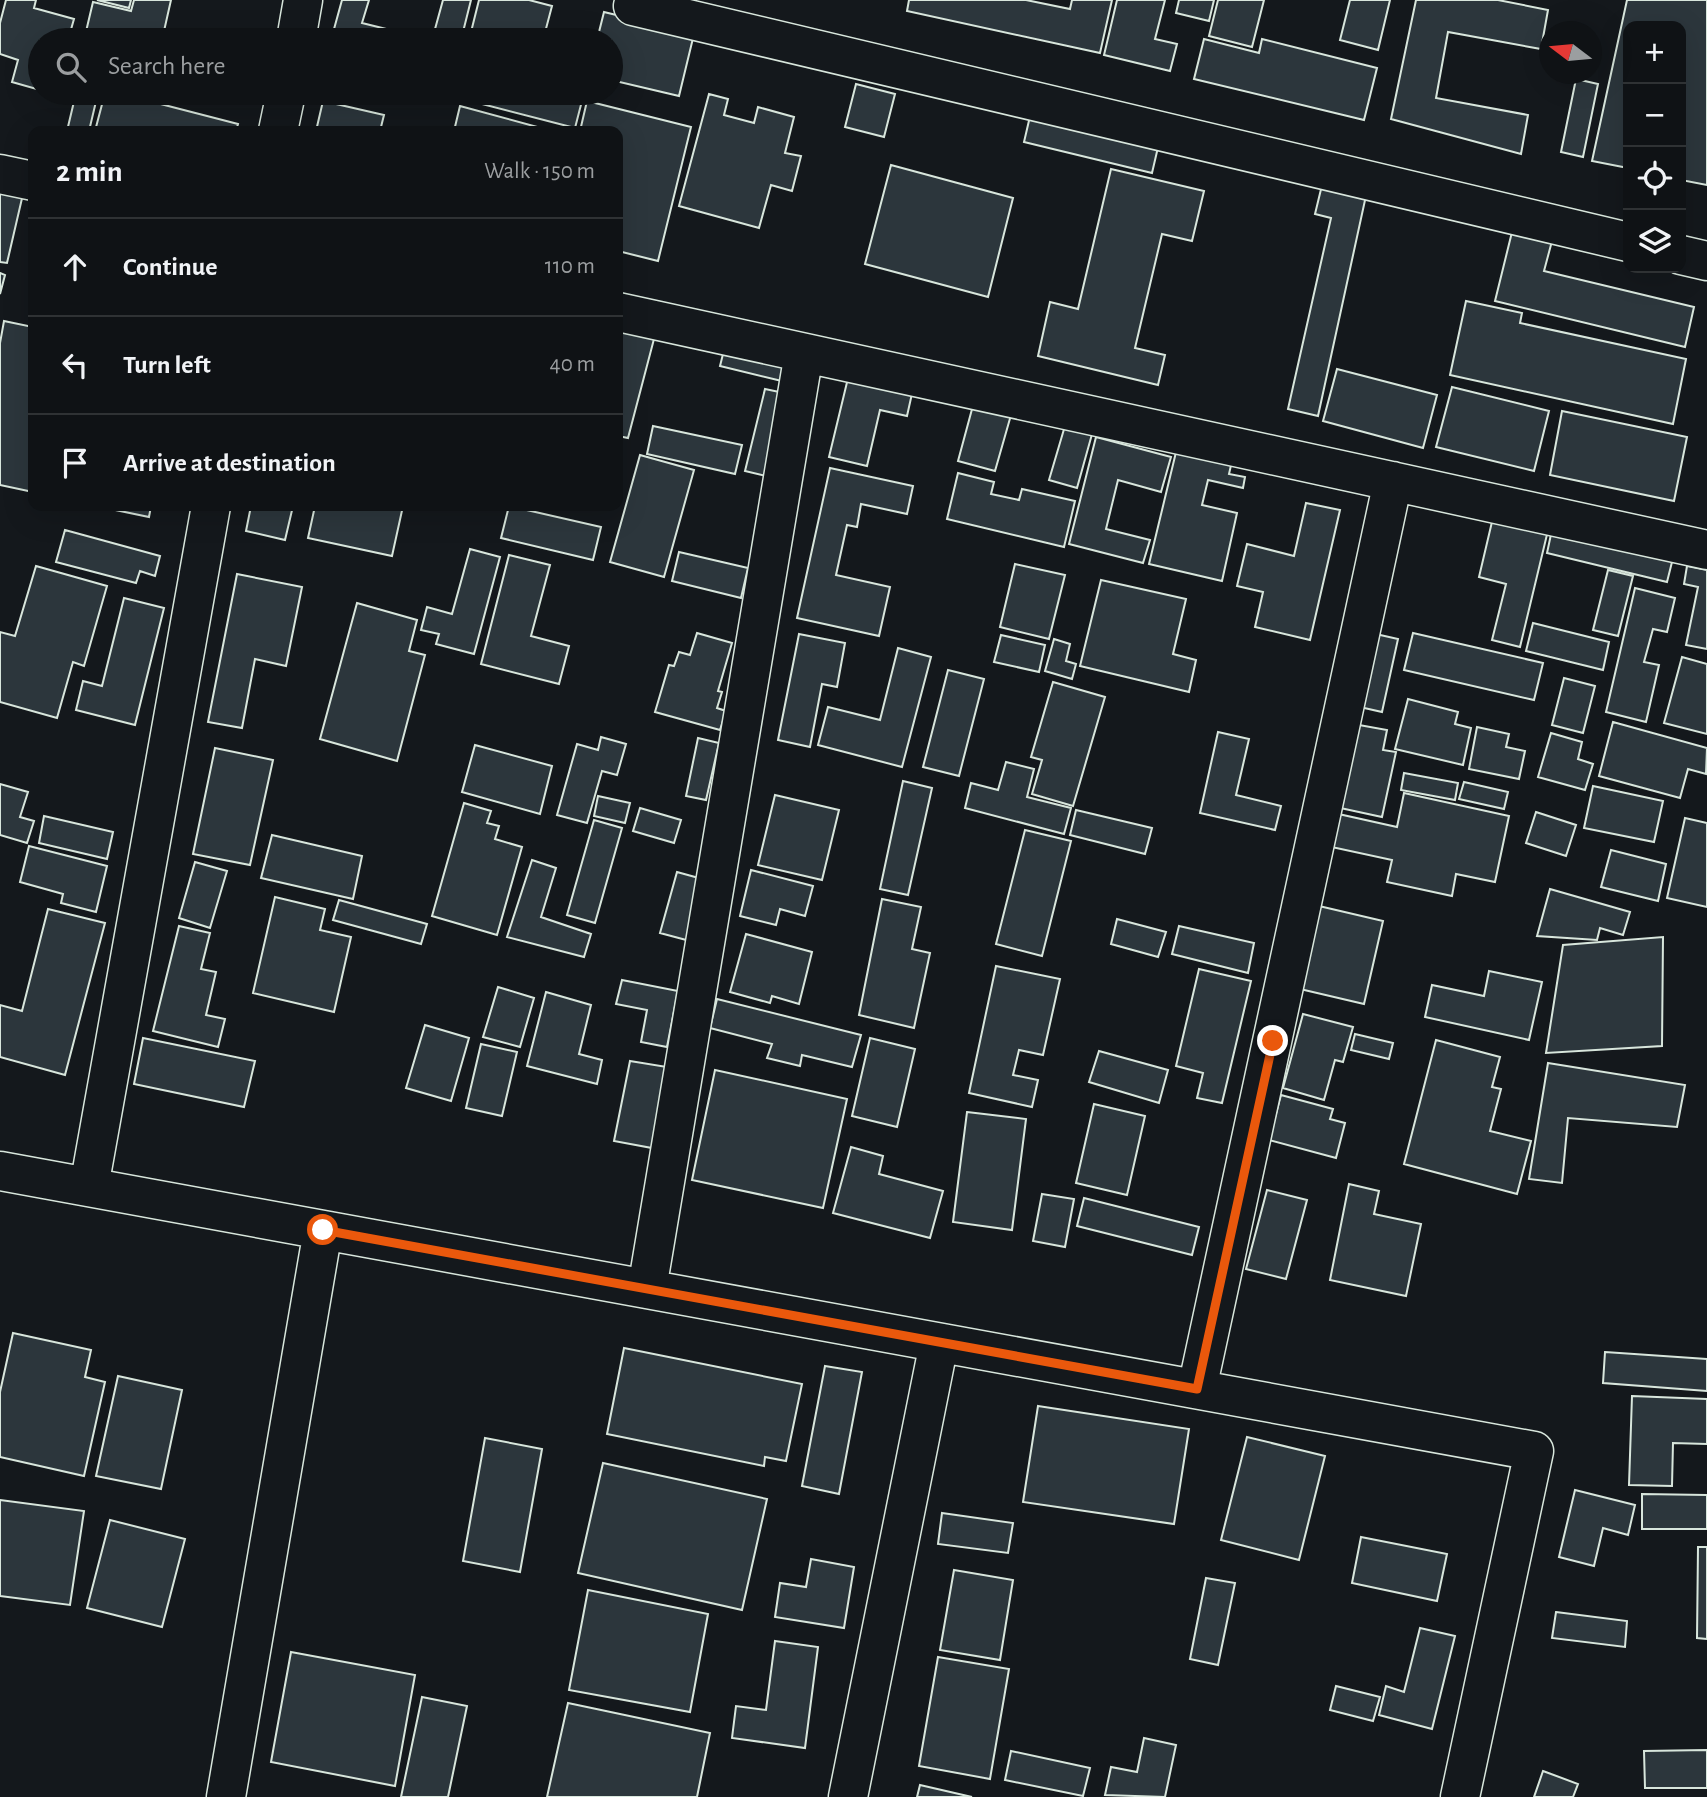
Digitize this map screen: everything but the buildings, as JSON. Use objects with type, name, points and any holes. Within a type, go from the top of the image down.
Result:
[{"type":"street","points":[[298,28],[303,0]]},
{"type":"street","points":[[633,6],[1623,241]]},
{"type":"street","points":[[279,126],[283,105]]},
{"type":"street","points":[[0,174],[28,180]]},
{"type":"street","points":[[1686,256],[1707,261]]},
{"type":"street","points":[[623,313],[1707,550]]},
{"type":"street","points":[[647,1289],[804,352]]},
{"type":"street","points":[[1197,1389],[1393,481]]},
{"type":"street","points":[[89,1187],[210,511]]},
{"type":"street","points":[[0,1171],[1534,1451],[1460,1797]]},
{"type":"street","points":[[226,1797],[323,1230]]},
{"type":"street","points":[[848,1797],[939,1343]]},
{"type":"route","points":[[323,1230],[1197,1389],[1273,1041]]}]
